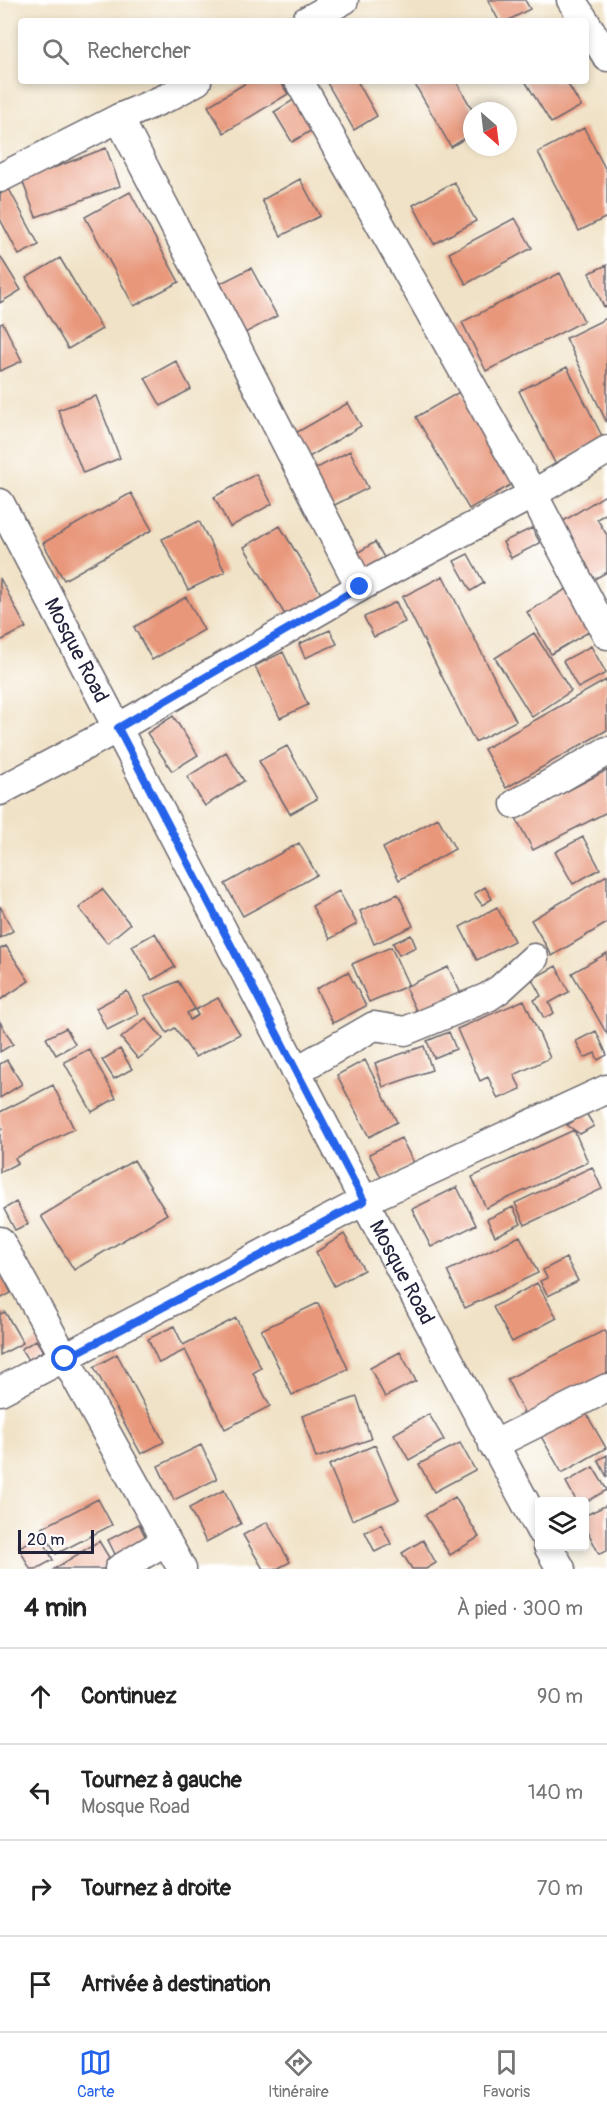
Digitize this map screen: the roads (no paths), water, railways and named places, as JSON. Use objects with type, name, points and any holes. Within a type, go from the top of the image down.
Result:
[{"type":"street","points":[[308,12],[344,0]]},
{"type":"street","points":[[571,0],[582,18]]},
{"type":"street","points":[[589,28],[607,57]]},
{"type":"street","points":[[0,178],[119,118],[168,98],[192,84]]},
{"type":"street","points":[[301,84],[533,494],[607,635]]},
{"type":"street","points":[[119,118],[360,587]]},
{"type":"street","points":[[0,791],[118,728],[360,587],[533,494],[607,450]]},
{"type":"street","name":"Mosque Road","points":[[0,503],[364,1201],[535,1521]]},
{"type":"street","points":[[515,804],[607,751]]},
{"type":"street","points":[[296,1071],[374,1026],[405,1030],[488,997],[534,958]]},
{"type":"street","points":[[0,1391],[364,1201],[607,1089]]},
{"type":"street","points":[[0,1241],[182,1569]]},
{"type":"street","points":[[494,1445],[607,1388]]},
{"type":"street","points":[[119,1569],[166,1541]]},
{"type":"street","points":[[551,1551],[561,1569]]}]
